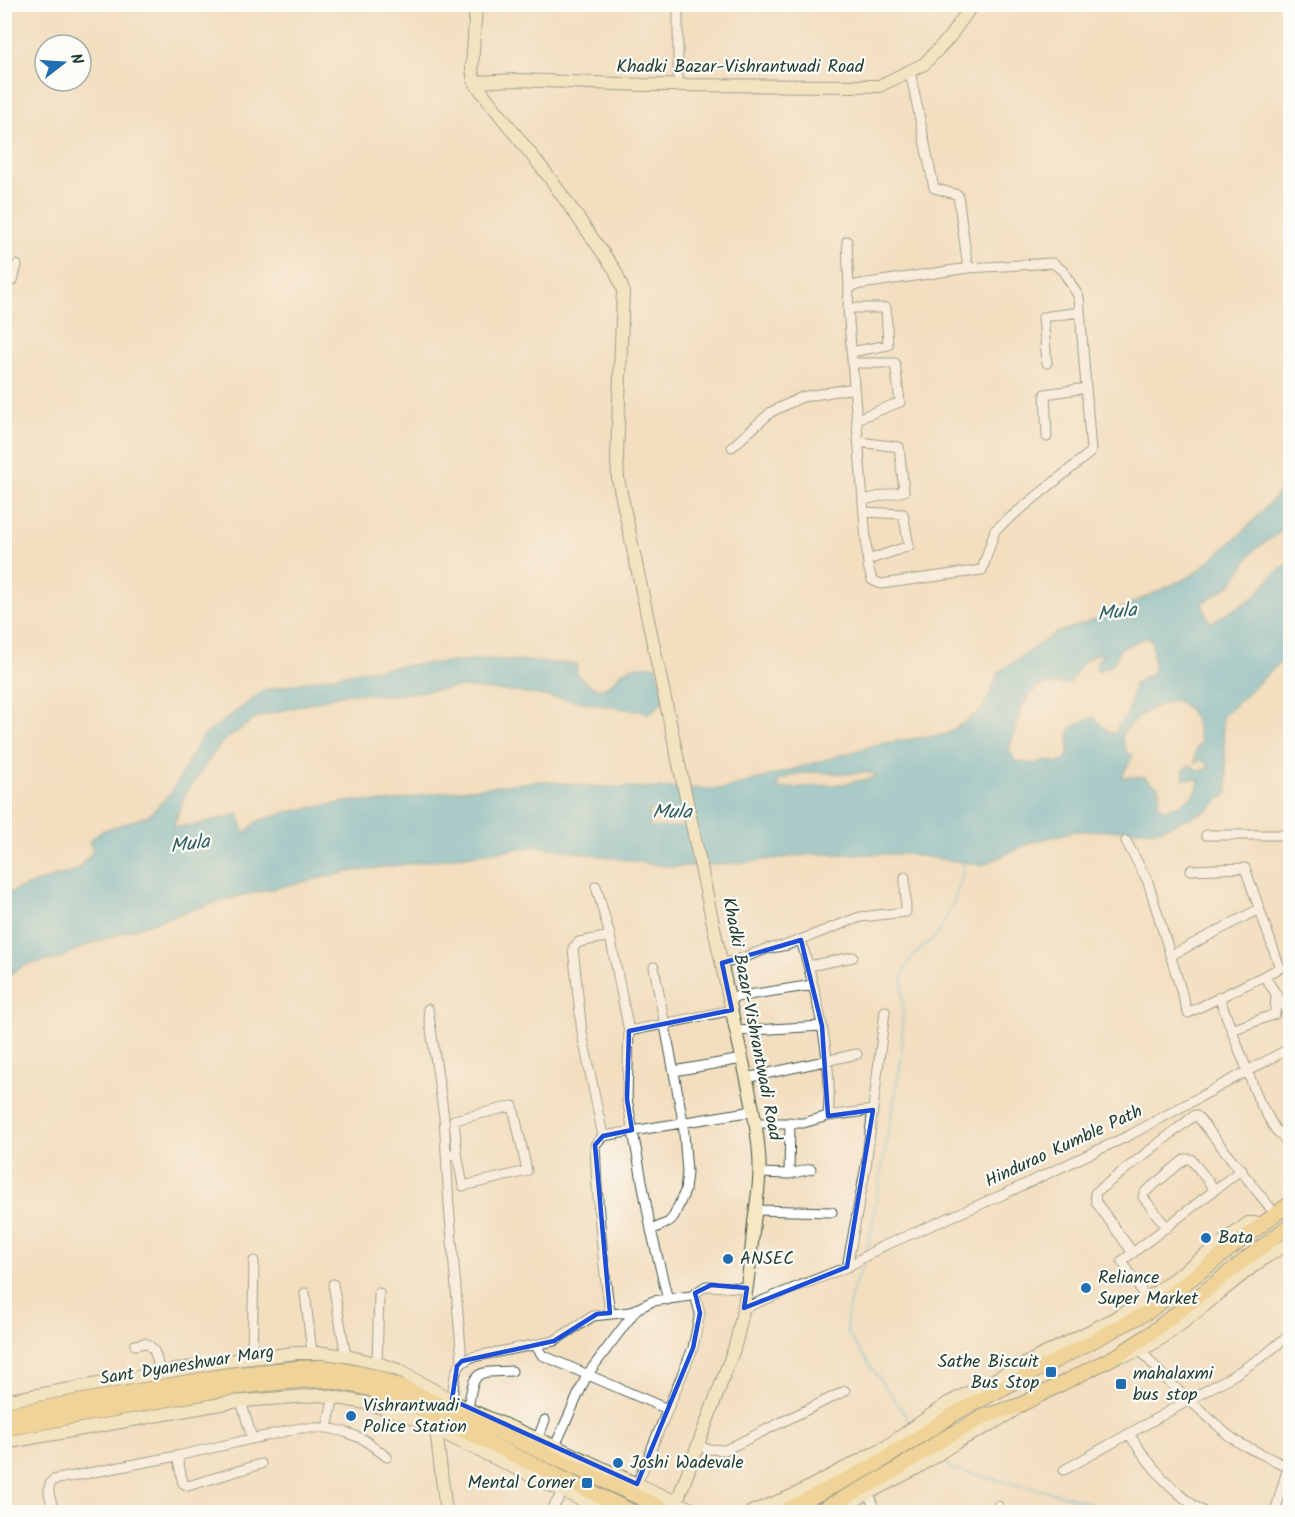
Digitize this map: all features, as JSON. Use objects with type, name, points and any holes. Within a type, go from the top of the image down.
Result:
[{"type":"main road","points":[[782,1512],[875,1465],[930,1423],[954,1414],[1148,1312],[1290,1203]]},
{"type":"main road","points":[[817,1512],[920,1460],[985,1416],[1020,1405],[1118,1355],[1290,1225]]},
{"type":"main road","name":"Sant Dyaneshwar Marg","points":[[4,1415],[228,1375],[322,1367],[373,1376],[633,1512]]},
{"type":"main road","name":"Sant Dyaneshwar Marg","points":[[4,1429],[230,1388],[322,1380],[370,1389],[443,1414],[674,1510]]},
{"type":"street","points":[[474,82],[472,67],[476,4]]},
{"type":"street","points":[[678,4],[678,86]]},
{"type":"street","name":"Khadki Bazar-Vishrantwadi Road","points":[[474,82],[519,80],[678,86],[879,86],[924,64],[948,39],[973,4]]},
{"type":"street","points":[[910,71],[934,188],[958,195],[968,268]]},
{"type":"street","name":"Khadki Bazar-Vishrantwadi Road","points":[[474,82],[549,177],[615,270],[620,281],[624,298],[618,479],[754,1117],[759,1173],[744,1308],[734,1349],[674,1510]]},
{"type":"street","points":[[847,242],[851,352],[868,560],[872,580],[880,584],[982,570],[995,530],[1091,452],[1079,297],[1063,271],[1053,263],[968,268],[855,285],[849,289]]},
{"type":"street","points":[[4,280],[13,280],[17,265]]},
{"type":"street","points":[[848,308],[886,308],[888,345],[851,352]]},
{"type":"street","points":[[1047,363],[1043,317],[1080,312]]},
{"type":"street","points":[[852,363],[895,363],[900,402],[857,419]]},
{"type":"street","points":[[732,447],[771,412],[802,397],[854,388]]},
{"type":"street","points":[[1047,437],[1045,394],[1086,388]]},
{"type":"street","points":[[859,442],[899,447],[904,491],[863,500]]},
{"type":"street","points":[[864,512],[903,514],[909,546],[868,560]]},
{"type":"street","points":[[1206,835],[1290,835]]},
{"type":"street","points":[[1126,841],[1148,882],[1188,1013],[1280,968],[1245,868],[1191,870]]},
{"type":"street","points":[[722,963],[801,940],[860,917],[906,912],[905,877]]},
{"type":"street","points":[[596,886],[610,936],[629,1031],[627,1100],[651,1230],[668,1300]]},
{"type":"street","points":[[1170,956],[1259,909]]},
{"type":"street","points":[[603,1136],[582,1033],[573,948],[579,942],[610,936]]},
{"type":"street","points":[[801,940],[822,1026],[830,1100],[828,1116]]},
{"type":"street","points":[[809,966],[853,957]]},
{"type":"street","points":[[651,1230],[669,1222],[674,1216],[685,1191],[687,1172],[683,1121],[654,967]]},
{"type":"street","points":[[1264,976],[1276,994],[1287,1003],[1290,1021]]},
{"type":"street","points":[[629,1031],[665,1024],[730,1004],[813,985]]},
{"type":"street","points":[[1232,1030],[1275,1014],[1276,994]]},
{"type":"street","points":[[1219,998],[1259,1101],[1275,1129],[1290,1144]]},
{"type":"street","points":[[428,1009],[444,1117],[452,1154],[463,1186],[527,1171],[513,1106],[453,1120],[452,1154],[449,1205],[462,1361]]},
{"type":"street","points":[[847,1267],[866,1166],[885,1011]]},
{"type":"street","points":[[736,1031],[822,1026]]},
{"type":"street","name":"Hindurao Kumble Path","points":[[744,1308],[847,1267],[881,1247],[1002,1195],[1130,1135],[1290,1048]]},
{"type":"street","points":[[746,1078],[857,1054]]},
{"type":"street","points":[[674,1071],[742,1059]]},
{"type":"street","points":[[610,1313],[600,1246],[596,1174],[595,1145],[603,1136],[683,1121],[754,1117],[803,1122],[873,1110]]},
{"type":"street","points":[[930,1423],[948,1403],[1113,1319],[1146,1298],[1248,1223],[1270,1219],[1242,1170],[1198,1117],[1192,1116],[1095,1193],[1096,1202],[1133,1253]]},
{"type":"street","points":[[789,1122],[789,1174]]},
{"type":"street","points":[[1167,1228],[1143,1197],[1144,1193],[1185,1159],[1191,1159],[1215,1190]]},
{"type":"street","points":[[759,1173],[789,1174],[811,1169]]},
{"type":"street","points":[[1146,1298],[1122,1261],[1242,1170]]},
{"type":"street","points":[[756,1210],[832,1212]]},
{"type":"street","points":[[1118,1355],[1130,1355],[1178,1326],[1271,1253],[1290,1244]]},
{"type":"street","points":[[252,1358],[254,1261]]},
{"type":"street","points":[[333,1284],[346,1356]]},
{"type":"street","points":[[446,1512],[443,1414],[457,1366],[462,1361],[560,1339],[593,1316],[630,1312],[653,1301],[695,1295],[711,1285],[747,1288]]},
{"type":"street","points":[[305,1293],[312,1353]]},
{"type":"street","points":[[377,1363],[379,1293]]},
{"type":"street","points":[[637,1484],[693,1348],[700,1313],[695,1295]]},
{"type":"street","points":[[555,1446],[587,1376],[638,1308]]},
{"type":"street","points":[[1064,1470],[1190,1401],[1266,1354],[1290,1334]]},
{"type":"street","points":[[135,1345],[145,1343],[152,1346],[160,1373]]},
{"type":"street","points":[[536,1346],[542,1355],[667,1409]]},
{"type":"street","points":[[1140,1350],[1167,1380],[1241,1444],[1289,1468],[1275,1512]]},
{"type":"street","points":[[4,1401],[252,1358],[312,1353],[346,1356],[398,1370],[443,1414],[563,1492],[606,1512]]},
{"type":"street","points":[[468,1409],[472,1381],[478,1374],[512,1371]]},
{"type":"street","points":[[698,1446],[725,1450],[845,1391]]},
{"type":"street","points":[[4,1443],[242,1401],[321,1395],[384,1407],[443,1414],[468,1409],[538,1438],[637,1484],[674,1510],[698,1512]]},
{"type":"street","points":[[327,1428],[334,1396]]},
{"type":"street","points":[[242,1401],[252,1438]]},
{"type":"street","points":[[538,1438],[546,1420]]},
{"type":"street","points":[[55,1512],[48,1489],[53,1480],[177,1456],[300,1428],[327,1428],[345,1432],[363,1439],[387,1457]]},
{"type":"street","points":[[1129,1434],[1161,1477],[1182,1497],[1204,1512]]},
{"type":"street","points":[[751,1512],[794,1495],[905,1441]]},
{"type":"street","points":[[177,1456],[183,1483],[188,1486],[261,1464]]},
{"type":"street","points":[[832,1512],[920,1460]]},
{"type":"street","points":[[550,1512],[563,1492]]},
{"type":"street","points":[[869,1492],[875,1512]]},
{"type":"highlighted area","points":[[801,940],[822,1026],[828,1116],[873,1110],[847,1267],[744,1308],[747,1288],[711,1285],[695,1293],[700,1313],[693,1348],[637,1484],[452,1400],[457,1366],[462,1361],[554,1341],[597,1314],[610,1313],[595,1145],[603,1136],[632,1130],[627,1099],[629,1031],[732,1010],[722,963]]},
{"type":"water","points":[[1290,473],[1290,525],[1253,551],[1231,585],[1202,603],[1210,623],[1252,599],[1275,573],[1290,563],[1290,653],[1222,717],[1228,793],[1208,810],[1159,830],[1075,831],[1030,843],[983,865],[905,854],[815,854],[739,863],[672,867],[537,846],[348,872],[240,896],[84,946],[59,959],[27,964],[5,977],[4,895],[79,869],[93,851],[89,841],[102,831],[148,816],[171,793],[202,737],[265,690],[354,672],[487,659],[577,664],[577,674],[580,678],[596,688],[605,687],[620,674],[633,667],[657,666],[665,700],[650,713],[525,693],[460,687],[391,695],[349,693],[258,717],[222,742],[187,791],[173,827],[196,825],[239,814],[244,834],[258,821],[288,812],[352,801],[387,802],[435,793],[540,781],[602,787],[724,789],[883,743],[947,734],[983,709],[999,672],[1054,634],[1107,615],[1193,575],[1242,533],[1275,497]],"holes":[[[1146,637],[1152,640],[1154,672],[1134,684],[1127,716],[1119,724],[1117,732],[1111,734],[1093,717],[1069,731],[1069,752],[1065,760],[1058,763],[1046,760],[1034,764],[1015,761],[1009,749],[1022,706],[1036,687],[1069,684],[1087,659],[1097,654],[1103,654],[1097,661],[1097,671],[1106,668],[1112,665],[1119,650]],[[1175,700],[1191,712],[1201,743],[1196,748],[1195,763],[1201,759],[1209,768],[1198,771],[1190,765],[1183,770],[1184,779],[1199,779],[1196,791],[1193,796],[1165,810],[1158,804],[1160,791],[1158,786],[1149,782],[1145,777],[1122,777],[1133,755],[1127,753],[1121,737],[1137,718]],[[864,772],[876,775],[873,778],[843,784],[778,789],[778,781],[797,774]],[[649,811],[674,816],[681,812],[692,816],[697,832],[686,840],[662,838],[650,830]]]},
{"type":"waterway","name":"Mula","points":[[637,831],[649,834],[705,832]]},
{"type":"waterway","points":[[867,1252],[902,1056],[903,973],[912,957],[938,934],[953,903],[964,871],[962,861]]},
{"type":"waterway","points":[[864,1260],[849,1306],[848,1334],[911,1423]]},
{"type":"waterway","points":[[941,1457],[951,1469],[1075,1498],[1109,1512]]},
{"type":"place","name":"Bata","points":[[1206,1238]]},
{"type":"place","name":"ANSEC","points":[[728,1259]]},
{"type":"place","name":"Reliance Super Market","points":[[1086,1288]]},
{"type":"place","name":"Sathe Biscuit Bus Stop","points":[[1051,1372]]},
{"type":"place","name":"mahalaxmi bus stop","points":[[1121,1384]]},
{"type":"place","name":"Vishrantwadi Police Station","points":[[351,1416]]},
{"type":"place","name":"Joshi Wadevale","points":[[618,1463]]},
{"type":"place","name":"Mental Corner","points":[[587,1483]]}]
